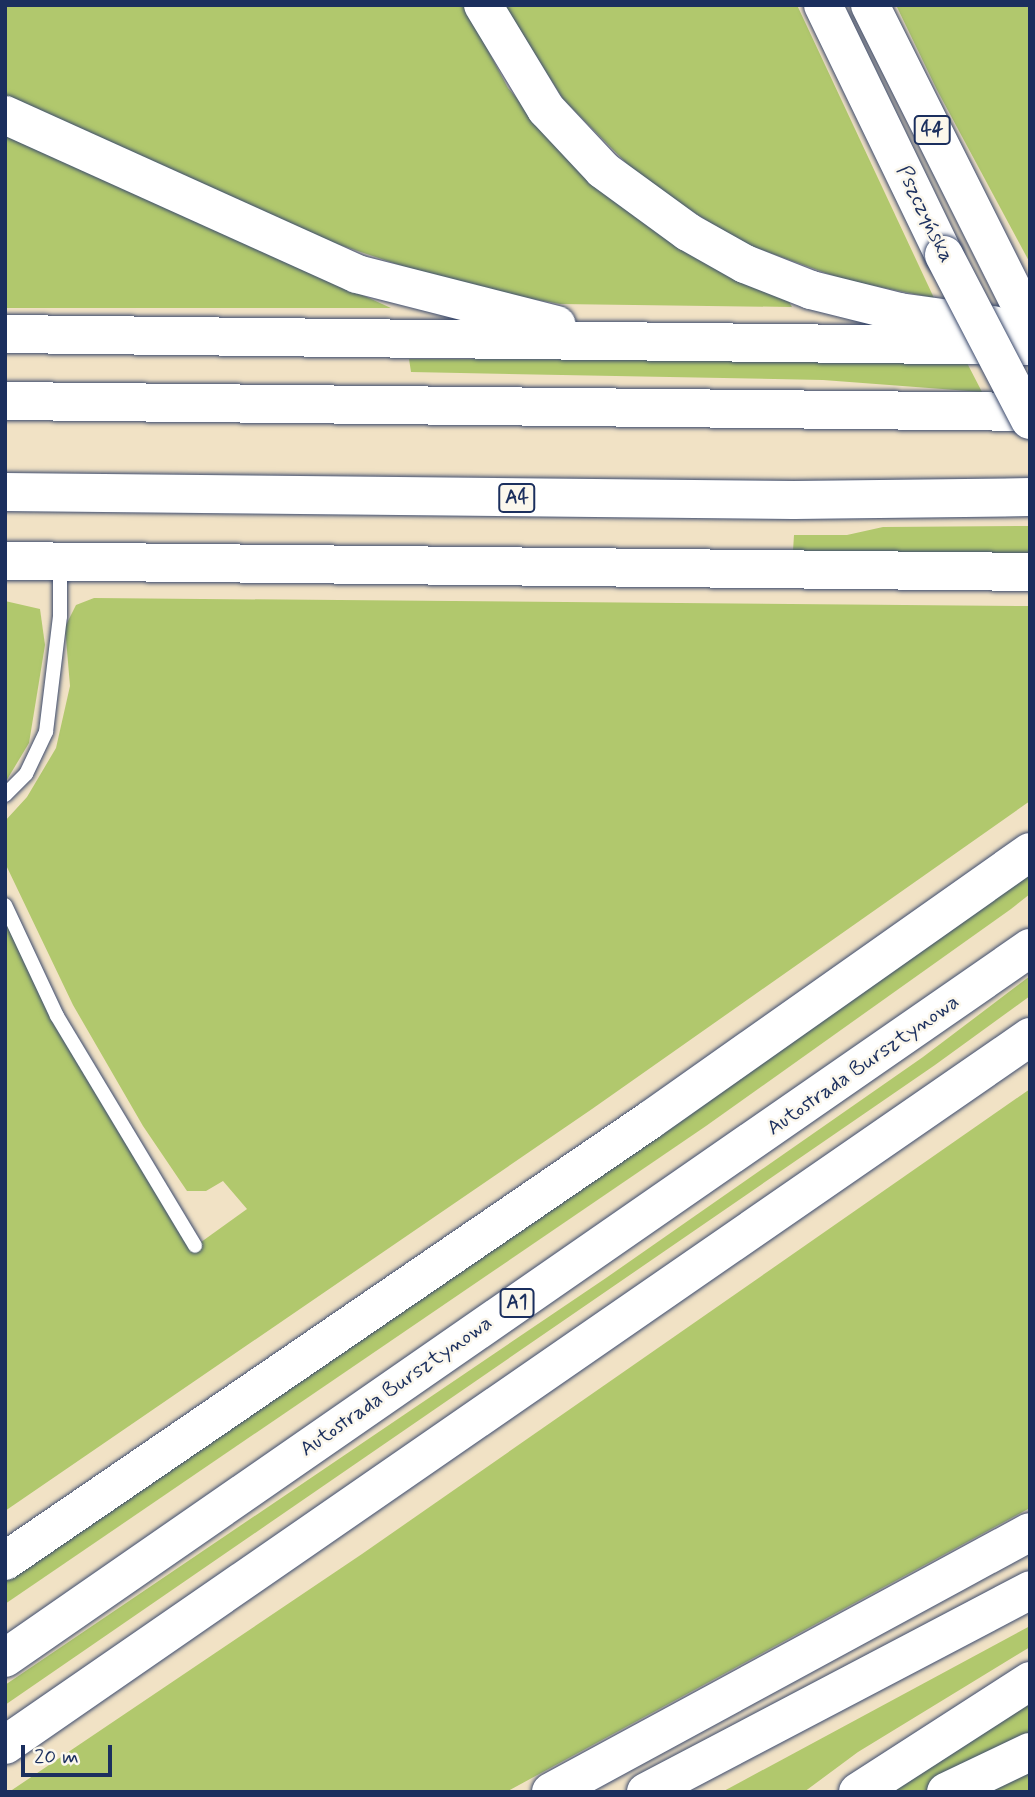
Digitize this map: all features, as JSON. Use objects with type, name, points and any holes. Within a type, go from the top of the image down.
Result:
[{"type":"main road","points":[[483,5],[546,109],[603,170],[688,232],[745,264],[811,290],[899,312],[1030,330]]},
{"type":"main road","name":"Pszczyńska","points":[[823,5],[944,255],[1030,420]]},
{"type":"main road","name":"Pszczyńska","points":[[870,5],[1030,325]]},
{"type":"main road","points":[[5,115],[357,274],[457,302],[634,342]]},
{"type":"main road","points":[[5,334],[1030,346]]},
{"type":"main road","points":[[5,401],[1030,412]]},
{"type":"main road","name":"A4","points":[[5,492],[794,500],[1030,497]]},
{"type":"main road","points":[[5,561],[1030,572]]},
{"type":"main road","points":[[5,1561],[650,1120],[1030,852]]},
{"type":"main road","name":"Autostrada Bursztynowa","points":[[5,1658],[1030,948]]},
{"type":"main road","points":[[5,1745],[1030,1037]]},
{"type":"main road","points":[[5,1539],[141,1468]]},
{"type":"main road","points":[[551,1792],[1030,1532]]},
{"type":"main road","points":[[646,1792],[1030,1590]]},
{"type":"main road","points":[[858,1792],[1030,1681]]},
{"type":"main road","points":[[946,1792],[1030,1752]]},
{"type":"lane","points":[[5,795],[26,774],[46,732],[60,615],[60,562]]},
{"type":"lane","points":[[5,905],[57,1016],[195,1246]]},
{"type":"green space","points":[[5,5],[464,5],[508,88],[573,163],[786,296],[792,307],[560,304],[462,286],[319,238],[5,96]]},
{"type":"green space","points":[[504,5],[797,5],[934,298],[845,280],[740,242],[642,179],[563,99]]},
{"type":"green space","points":[[896,5],[1030,5],[1030,263],[937,90]]},
{"type":"green space","points":[[5,136],[124,187],[391,308],[5,308]]},
{"type":"green space","points":[[409,359],[966,361],[982,392],[823,380],[411,372]]},
{"type":"green space","points":[[1030,526],[1030,555],[793,551],[794,535],[847,535],[883,527]]},
{"type":"green space","points":[[94,598],[1030,606],[1030,801],[592,1109],[5,1511],[5,920],[66,1042],[190,1250],[247,1209],[223,1181],[206,1191],[187,1191],[143,1126],[73,1005],[5,863],[5,821],[27,797],[56,748],[70,686],[65,627],[76,605]]},
{"type":"green space","points":[[5,601],[40,609],[45,645],[29,743],[5,783]]},
{"type":"green space","points":[[1030,875],[1030,894],[1011,909],[706,1126],[5,1604],[5,1582]]},
{"type":"green space","points":[[1030,976],[1030,996],[935,1065],[5,1705],[5,1685],[606,1278],[923,1057]]},
{"type":"green space","points":[[1030,1089],[1030,1508],[506,1792],[9,1792],[362,1554]]},
{"type":"green space","points":[[1030,1626],[1030,1647],[858,1752],[804,1792],[722,1792]]},
{"type":"green space","points":[[1030,1700],[1030,1740],[923,1792],[889,1792]]},
{"type":"green space","points":[[1030,1762],[1030,1792],[966,1792]]}]
